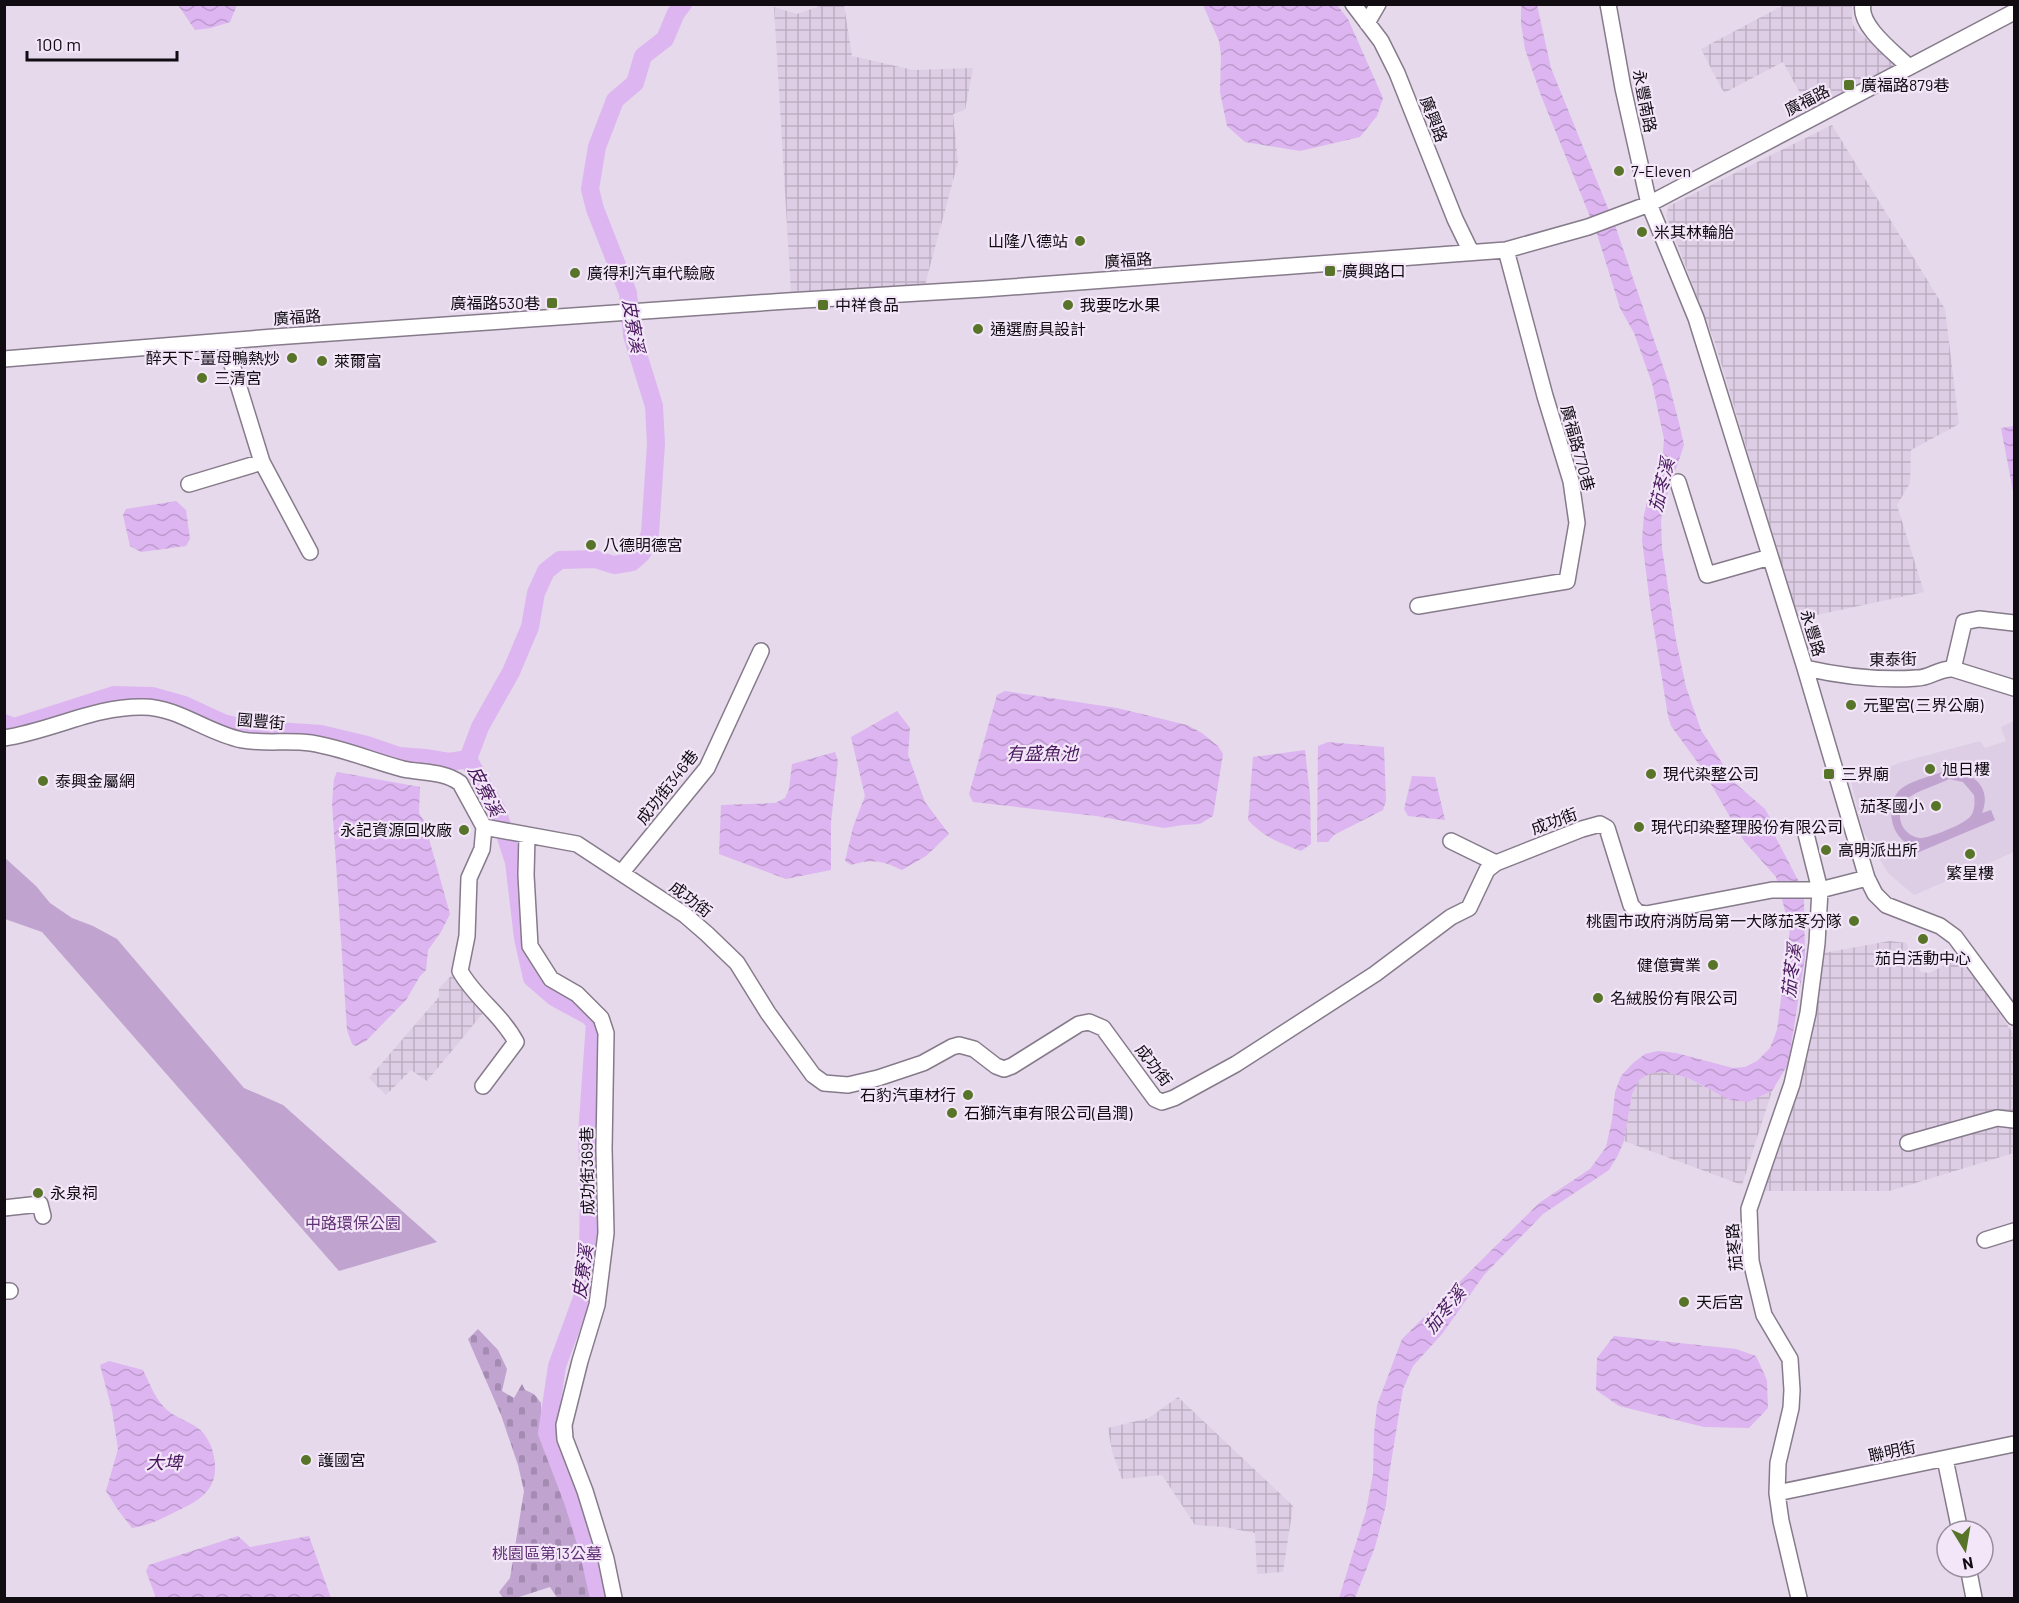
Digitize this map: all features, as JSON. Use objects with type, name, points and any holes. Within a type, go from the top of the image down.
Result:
[{"type":"street","name":"廣興路","points":[[1353,4],[1381,40],[1397,73],[1455,219],[1471,252]]},
{"type":"street","points":[[1367,23],[1378,4]]},
{"type":"street","name":"永豐南路","points":[[1608,4],[1649,204]]},
{"type":"street","points":[[1863,4],[1862,11],[1868,26],[1909,67]]},
{"type":"street","name":"廣福路","points":[[4,359],[592,314],[984,289],[1506,250],[1588,227],[1649,204],[2014,12]]},
{"type":"street","name":"永豐路","points":[[1649,204],[1696,318],[1805,668],[1867,878],[1875,894],[1886,905],[1940,926],[1955,937],[2014,1017]]},
{"type":"street","name":"廣福路770巷","points":[[1418,606],[1567,581],[1576,523],[1571,482],[1545,396],[1506,250]]},
{"type":"street","points":[[225,342],[262,462],[310,552]]},
{"type":"street","points":[[189,484],[262,462]]},
{"type":"street","points":[[1678,482],[1707,575],[1770,556]]},
{"type":"street","points":[[2014,623],[1979,619],[1964,622],[1953,669],[2014,688]]},
{"type":"street","name":"成功街346巷","points":[[621,872],[707,768],[761,651]]},
{"type":"street","name":"東泰街","points":[[1805,668],[1850,676],[1893,680],[1921,678],[1944,668],[1953,669]]},
{"type":"street","name":"國豐街","points":[[4,738],[22,736],[104,711],[144,707],[165,710],[243,740],[307,743],[336,748],[401,768],[440,774],[455,779],[460,783],[487,828]]},
{"type":"street","name":"成功街","points":[[487,828],[577,844],[685,915],[737,963],[768,1013],[813,1076],[824,1083],[848,1085],[878,1078],[923,1063],[959,1045],[974,1049],[996,1066],[1004,1069],[1079,1024],[1089,1022],[1103,1028],[1155,1099],[1162,1102],[1174,1098],[1236,1064],[1376,974],[1451,916],[1469,908],[1487,870],[1496,862],[1600,824],[1607,828],[1631,905],[1637,912],[1646,914],[1777,890],[1820,890]]},
{"type":"street","points":[[483,1086],[516,1042],[508,1028],[467,985],[460,971],[467,936],[469,878],[482,849],[487,828]]},
{"type":"street","name":"茄苳路","points":[[1799,1599],[1777,1493],[1778,1463],[1791,1408],[1790,1359],[1764,1315],[1751,1261],[1749,1209],[1792,1084],[1808,1013],[1817,942],[1820,890],[1806,834]]},
{"type":"street","name":"成功街369巷","points":[[527,835],[526,875],[530,946],[551,979],[577,994],[601,1018],[606,1033],[604,1149],[606,1233],[597,1305],[564,1425],[565,1439],[585,1491],[606,1559],[614,1599]]},
{"type":"street","points":[[1451,841],[1496,862]]},
{"type":"street","points":[[1820,890],[1867,878]]},
{"type":"street","points":[[1908,1143],[1996,1118],[2014,1120]]},
{"type":"street","points":[[4,1208],[40,1204],[43,1216]]},
{"type":"street","points":[[1985,1240],[2014,1231]]},
{"type":"street","name":"聯明街","points":[[1777,1493],[2014,1444]]},
{"type":"street","points":[[1945,1459],[1958,1519]]},
{"type":"street","points":[[1970,1579],[1974,1599]]},
{"type":"shaded area","name":"中祥食品","points":[[823,5],[844,5],[852,56],[913,70],[973,68],[965,110],[953,114],[958,162],[925,285],[791,292],[774,7],[797,14]]},
{"type":"shaded area","points":[[1784,5],[1852,5],[1852,22],[1855,29],[1897,65],[1810,111],[1783,62],[1724,93],[1701,49]]},
{"type":"shaded area","points":[[1832,125],[1945,309],[1959,424],[1911,450],[1910,483],[1897,505],[1924,592],[1798,619],[1715,343],[1666,215],[1669,206]]},
{"type":"shaded area","name":"茄苳國小","points":[[2014,721],[2014,852],[1914,895],[1888,873],[1863,831],[1851,781],[1902,762],[1980,741],[1985,748],[2006,741],[2001,727]]},
{"type":"shaded area","points":[[1890,941],[1906,943],[1921,972],[1929,973],[1959,959],[1974,976],[2014,1035],[2014,1153],[1889,1191],[1764,1191],[1761,1184],[1823,953]]},
{"type":"shaded area","points":[[453,974],[483,1013],[427,1081],[411,1070],[386,1095],[369,1078],[439,997],[439,988]]},
{"type":"shaded area","points":[[1665,1072],[1688,1078],[1704,1087],[1759,1097],[1772,1091],[1742,1185],[1624,1141],[1632,1094],[1639,1080],[1651,1073]]},
{"type":"shaded area","points":[[1178,1397],[1293,1506],[1283,1572],[1257,1574],[1255,1533],[1224,1527],[1195,1525],[1162,1475],[1122,1479],[1112,1451],[1108,1428],[1149,1418]]},
{"type":"green space","points":[[1945,771],[1963,773],[1977,781],[1984,794],[1985,803],[1982,813],[1991,810],[1995,820],[1905,858],[1901,849],[1910,845],[1897,834],[1893,826],[1891,808],[1894,799],[1905,786]],"holes":[[[1949,779],[1963,782],[1974,795],[1973,812],[1966,820],[1938,834],[1924,838],[1912,836],[1902,826],[1900,820],[1902,807],[1911,796]]]},
{"type":"green space","name":"中路環保公園","points":[[4,857],[36,886],[50,903],[72,918],[117,939],[244,1088],[283,1105],[437,1242],[339,1271],[42,932],[5,919]]},
{"type":"green space","name":"桃園區第13公墓","points":[[478,1329],[498,1350],[507,1369],[502,1391],[514,1398],[522,1384],[525,1390],[534,1394],[541,1403],[542,1436],[584,1552],[594,1598],[557,1598],[550,1587],[516,1598],[503,1598],[499,1592],[510,1578],[524,1491],[501,1415],[468,1339]]},
{"type":"water","points":[[178,5],[237,5],[230,22],[195,30]]},
{"type":"water","points":[[1203,5],[1337,5],[1348,19],[1383,98],[1377,116],[1360,137],[1300,151],[1245,142],[1227,126],[1220,92],[1219,41]]},
{"type":"water","name":"茄苳溪","points":[[1521,5],[1537,5],[1551,68],[1616,228],[1669,384],[1680,427],[1684,445],[1661,520],[1662,548],[1676,640],[1686,687],[1701,730],[1735,783],[1765,809],[1772,821],[1775,836],[1799,882],[1804,898],[1805,957],[1787,1066],[1772,1091],[1748,1102],[1730,1100],[1688,1078],[1665,1072],[1651,1073],[1639,1080],[1632,1094],[1624,1141],[1609,1170],[1543,1214],[1484,1275],[1442,1334],[1413,1366],[1403,1389],[1386,1505],[1375,1547],[1355,1598],[1339,1598],[1366,1511],[1373,1474],[1377,1405],[1402,1339],[1539,1203],[1590,1169],[1606,1147],[1615,1092],[1621,1076],[1633,1063],[1645,1054],[1658,1051],[1676,1053],[1733,1068],[1745,1067],[1757,1061],[1770,1048],[1777,1030],[1790,929],[1776,877],[1744,841],[1701,767],[1671,726],[1668,716],[1642,540],[1644,515],[1662,463],[1664,439],[1652,383],[1634,333],[1620,308],[1597,234],[1540,93],[1525,49]]},
{"type":"water","points":[[2014,426],[2014,496],[2001,428]]},
{"type":"water","points":[[176,501],[186,510],[190,539],[186,546],[141,552],[130,546],[123,515],[126,509]]},
{"type":"water","name":"有盛魚池","points":[[1005,691],[1117,708],[1187,725],[1202,733],[1218,746],[1223,754],[1213,816],[1200,824],[1164,828],[1096,816],[973,802],[969,794],[997,695]]},
{"type":"water","points":[[897,711],[910,728],[908,755],[925,802],[949,834],[926,856],[902,870],[877,862],[851,865],[845,861],[853,827],[865,796],[851,737]]},
{"type":"water","points":[[1328,742],[1384,747],[1386,801],[1383,810],[1334,835],[1328,842],[1317,842],[1318,746]]},
{"type":"water","points":[[1305,750],[1310,795],[1311,844],[1301,851],[1272,839],[1248,820],[1253,757]]},
{"type":"water","points":[[835,752],[838,761],[831,822],[831,870],[786,879],[719,854],[721,805],[775,803],[785,798],[789,789],[792,764]]},
{"type":"water","points":[[337,772],[420,787],[419,813],[424,821],[450,914],[428,950],[426,970],[406,1000],[366,1041],[356,1046],[352,1044],[347,1030],[332,803],[334,779]]},
{"type":"water","points":[[1412,776],[1435,777],[1445,820],[1408,816],[1404,809]]},
{"type":"water","points":[[1614,1336],[1736,1349],[1756,1356],[1767,1380],[1768,1408],[1749,1428],[1704,1427],[1619,1406],[1596,1390],[1597,1358]]},
{"type":"water","name":"大埤","points":[[109,1361],[143,1370],[162,1405],[170,1413],[204,1434],[215,1460],[215,1474],[212,1483],[196,1501],[156,1521],[132,1528],[106,1491],[118,1449],[112,1410],[100,1365]]},
{"type":"water","points":[[238,1536],[250,1547],[309,1536],[331,1598],[156,1598],[146,1571],[149,1565]]},
{"type":"waterway","name":"皮寮溪","points":[[468,759],[480,727],[511,672],[530,627],[536,593],[546,571],[560,560],[595,559],[614,565],[632,562],[642,553],[650,533],[656,444],[654,406],[632,335],[628,293],[595,209],[590,189],[597,147],[615,100],[635,83],[643,56],[665,39],[676,13],[683,4]]},
{"type":"waterway","points":[[4,723],[14,727],[114,695],[152,696],[184,705],[223,723],[247,729],[321,734],[367,745],[399,756],[449,762],[468,759]]},
{"type":"waterway","name":"皮寮溪","points":[[468,759],[497,810],[514,862],[523,938],[532,978],[554,997],[589,1016],[595,1023],[587,1135],[588,1251],[582,1298],[557,1366],[547,1433],[573,1501],[588,1549],[599,1598]]},
{"type":"place","name":"廣福路879巷","points":[[1849,85]]},
{"type":"place","name":"7-Eleven","points":[[1619,171]]},
{"type":"place","name":"米其林輪胎","points":[[1642,232]]},
{"type":"place","name":"山隆八德站","points":[[1080,241]]},
{"type":"place","name":"廣興路口","points":[[1330,271]]},
{"type":"place","name":"廣得利汽車代驗廠","points":[[575,273]]},
{"type":"place","name":"廣福路530巷","points":[[552,303]]},
{"type":"place","name":"中祥食品","points":[[823,305]]},
{"type":"place","name":"我要吃水果","points":[[1068,305]]},
{"type":"place","name":"通選廚具設計","points":[[978,329]]},
{"type":"place","name":"醉天下-薑母鴨熱炒","points":[[292,358]]},
{"type":"place","name":"萊爾富","points":[[322,361]]},
{"type":"place","name":"三清宮","points":[[202,378]]},
{"type":"place","name":"八德明德宮","points":[[591,545]]},
{"type":"place","name":"元聖宮(三界公廟)","points":[[1851,705]]},
{"type":"place","name":"旭日樓","points":[[1930,769]]},
{"type":"place","name":"現代染整公司","points":[[1651,774]]},
{"type":"place","name":"三界廟","points":[[1829,774]]},
{"type":"place","name":"泰興金屬網","points":[[43,781]]},
{"type":"place","name":"茄苳國小","points":[[1936,806]]},
{"type":"place","name":"現代印染整理股份有限公司","points":[[1639,827]]},
{"type":"place","name":"永記資源回收廠","points":[[464,830]]},
{"type":"place","name":"高明派出所","points":[[1826,850]]},
{"type":"place","name":"繁星樓","points":[[1970,854]]},
{"type":"place","name":"桃園市政府消防局第一大隊茄苳分隊","points":[[1854,921]]},
{"type":"place","name":"茄白活動中心","points":[[1923,939]]},
{"type":"place","name":"健億實業","points":[[1713,965]]},
{"type":"place","name":"名絨股份有限公司","points":[[1598,998]]},
{"type":"place","name":"石豹汽車材行","points":[[968,1095]]},
{"type":"place","name":"石獅汽車有限公司(昌潤)","points":[[952,1113]]},
{"type":"place","name":"永泉祠","points":[[38,1193]]},
{"type":"place","name":"天后宮","points":[[1684,1302]]},
{"type":"place","name":"護國宮","points":[[306,1460]]}]
